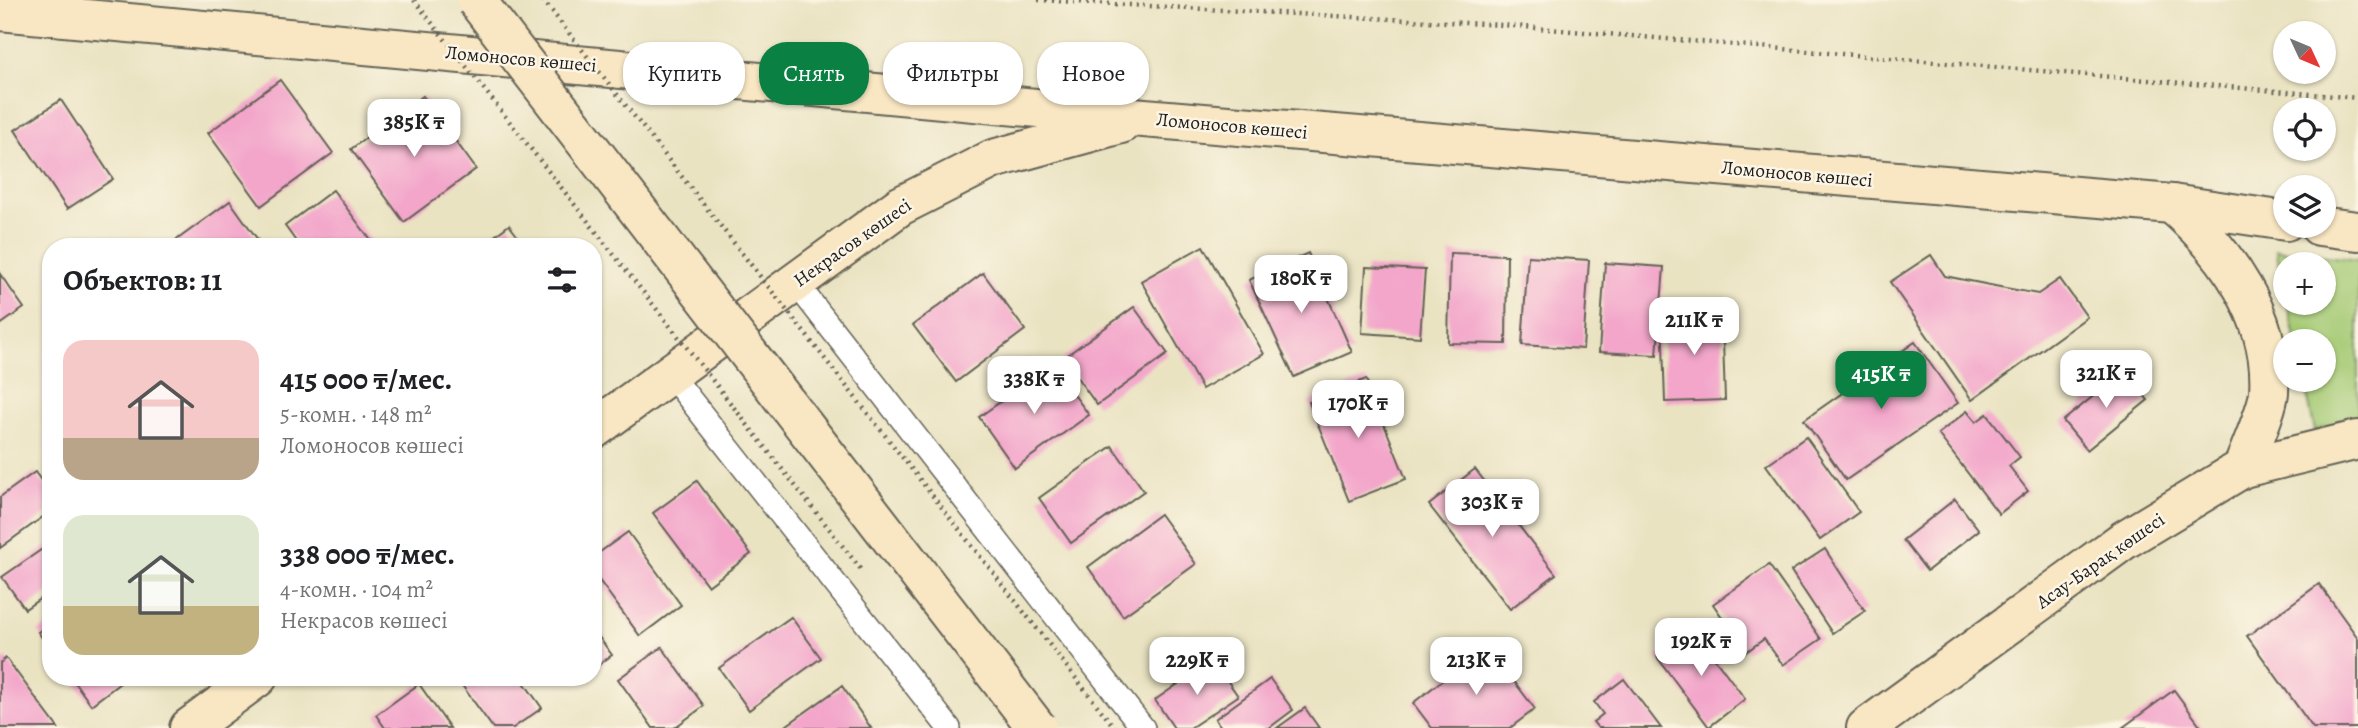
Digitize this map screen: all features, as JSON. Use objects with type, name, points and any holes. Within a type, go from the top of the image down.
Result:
[{"type":"main road","points":[[476,0],[1037,728]]},
{"type":"main road","name":"Ломоносов көшесі","points":[[0,11],[1144,118],[2172,204],[2273,219]]},
{"type":"main road","name":"Некрасов көшесі","points":[[602,423],[900,206],[993,159],[1144,118]]},
{"type":"main road","points":[[2172,204],[2194,223],[2228,263],[2252,305],[2266,348],[2269,394],[2243,468]]},
{"type":"main road","points":[[2336,228],[2358,231]]},
{"type":"main road","name":"Асау-Барақ көшесі","points":[[1866,728],[2124,540],[2243,468],[2350,442]]},
{"type":"main road","points":[[189,728],[246,686]]},
{"type":"lane","points":[[795,282],[1143,728]]},
{"type":"lane","points":[[670,374],[948,728]]},
{"type":"path","points":[[414,0],[601,238]]},
{"type":"path","points":[[543,0],[1115,728]]},
{"type":"path","points":[[1038,0],[1502,25],[2358,98]]},
{"type":"path","points":[[602,240],[865,575]]},
{"type":"green space","points":[[2336,257],[2358,260],[2358,416],[2315,431],[2307,392],[2336,392],[2336,329],[2293,329],[2290,315],[2336,315]]},
{"type":"building","points":[[280,80],[333,153],[261,206],[208,133]]},
{"type":"building","points":[[423,96],[476,169],[404,222],[351,149]]},
{"type":"building","points":[[61,100],[113,179],[67,209],[15,130]]},
{"type":"building","points":[[333,190],[369,238],[294,238],[285,226]]},
{"type":"building","points":[[230,201],[257,238],[179,238]]},
{"type":"building","points":[[509,225],[519,238],[492,238]]},
{"type":"building","points":[[1203,246],[1264,354],[1202,389],[1141,281]]},
{"type":"building","points":[[1308,253],[1352,352],[1294,377],[1249,280]]},
{"type":"building","points":[[1450,253],[1507,255],[1506,344],[1448,343]]},
{"type":"building","points":[[1931,255],[1945,276],[2000,287],[2038,294],[2060,279],[2087,317],[1972,400],[1890,282]]},
{"type":"building","points":[[1528,256],[1589,260],[1583,349],[1522,345]]},
{"type":"building","points":[[1605,263],[1664,267],[1657,355],[1599,352]]},
{"type":"building","points":[[1366,267],[1425,270],[1420,337],[1362,333]]},
{"type":"building","points":[[983,273],[1025,330],[956,382],[913,325]]},
{"type":"building","points":[[0,274],[24,308],[0,325]]},
{"type":"building","points":[[1134,307],[1168,354],[1097,405],[1063,358]]},
{"type":"building","points":[[1722,311],[1725,400],[1665,402],[1662,314]]},
{"type":"building","points":[[1915,342],[1958,403],[1846,480],[1804,420]]},
{"type":"building","points":[[1052,365],[1089,415],[1015,468],[979,417]]},
{"type":"building","points":[[2124,371],[2148,400],[2087,450],[2063,421]]},
{"type":"building","points":[[1366,379],[1406,479],[1349,501],[1309,402]]},
{"type":"building","points":[[1967,411],[1976,422],[1987,414],[2020,457],[2009,466],[2028,491],[1999,514],[1938,434]]},
{"type":"building","points":[[1806,437],[1859,512],[1820,540],[1766,465]]},
{"type":"building","points":[[1112,446],[1144,491],[1071,543],[1039,498]]},
{"type":"building","points":[[1475,469],[1556,574],[1510,609],[1429,505]]},
{"type":"building","points":[[35,472],[42,482],[42,518],[0,548],[0,497]]},
{"type":"building","points":[[697,481],[751,554],[708,586],[653,513]]},
{"type":"building","points":[[1955,499],[1979,530],[1927,571],[1903,540]]},
{"type":"building","points":[[1160,514],[1196,564],[1123,616],[1088,567]]},
{"type":"building","points":[[628,532],[681,605],[640,636],[602,584],[602,551]]},
{"type":"building","points":[[42,549],[42,597],[25,609],[2,577]]},
{"type":"building","points":[[1825,549],[1865,611],[1832,633],[1791,571]]},
{"type":"building","points":[[1769,565],[1821,639],[1783,665],[1764,639],[1746,652],[1713,604]]},
{"type":"building","points":[[2319,584],[2358,638],[2358,728],[2313,728],[2247,636]]},
{"type":"building","points":[[791,617],[821,658],[749,710],[719,668]]},
{"type":"building","points":[[1693,629],[1745,699],[1709,727],[1657,657]]},
{"type":"building","points":[[602,641],[612,655],[602,662]]},
{"type":"building","points":[[1487,646],[1535,709],[1510,728],[1432,728],[1413,703]]},
{"type":"building","points":[[662,647],[704,706],[674,728],[653,728],[618,679]]},
{"type":"building","points":[[6,658],[58,728],[0,728],[0,663]]},
{"type":"building","points":[[1213,660],[1238,696],[1190,728],[1174,728],[1155,700]]},
{"type":"building","points":[[1270,679],[1293,710],[1269,728],[1222,728],[1215,719]]},
{"type":"building","points":[[1624,679],[1661,728],[1598,728],[1593,722],[1603,714],[1594,702]]},
{"type":"building","points":[[77,686],[116,686],[91,705]]},
{"type":"building","points":[[416,686],[420,686],[450,728],[385,728],[376,715]]},
{"type":"building","points":[[463,686],[526,686],[542,708],[513,728],[493,728]]},
{"type":"building","points":[[842,686],[871,728],[783,728]]},
{"type":"building","points":[[2174,690],[2202,728],[2122,728]]},
{"type":"building","points":[[1305,708],[1319,728],[1277,728]]}]
